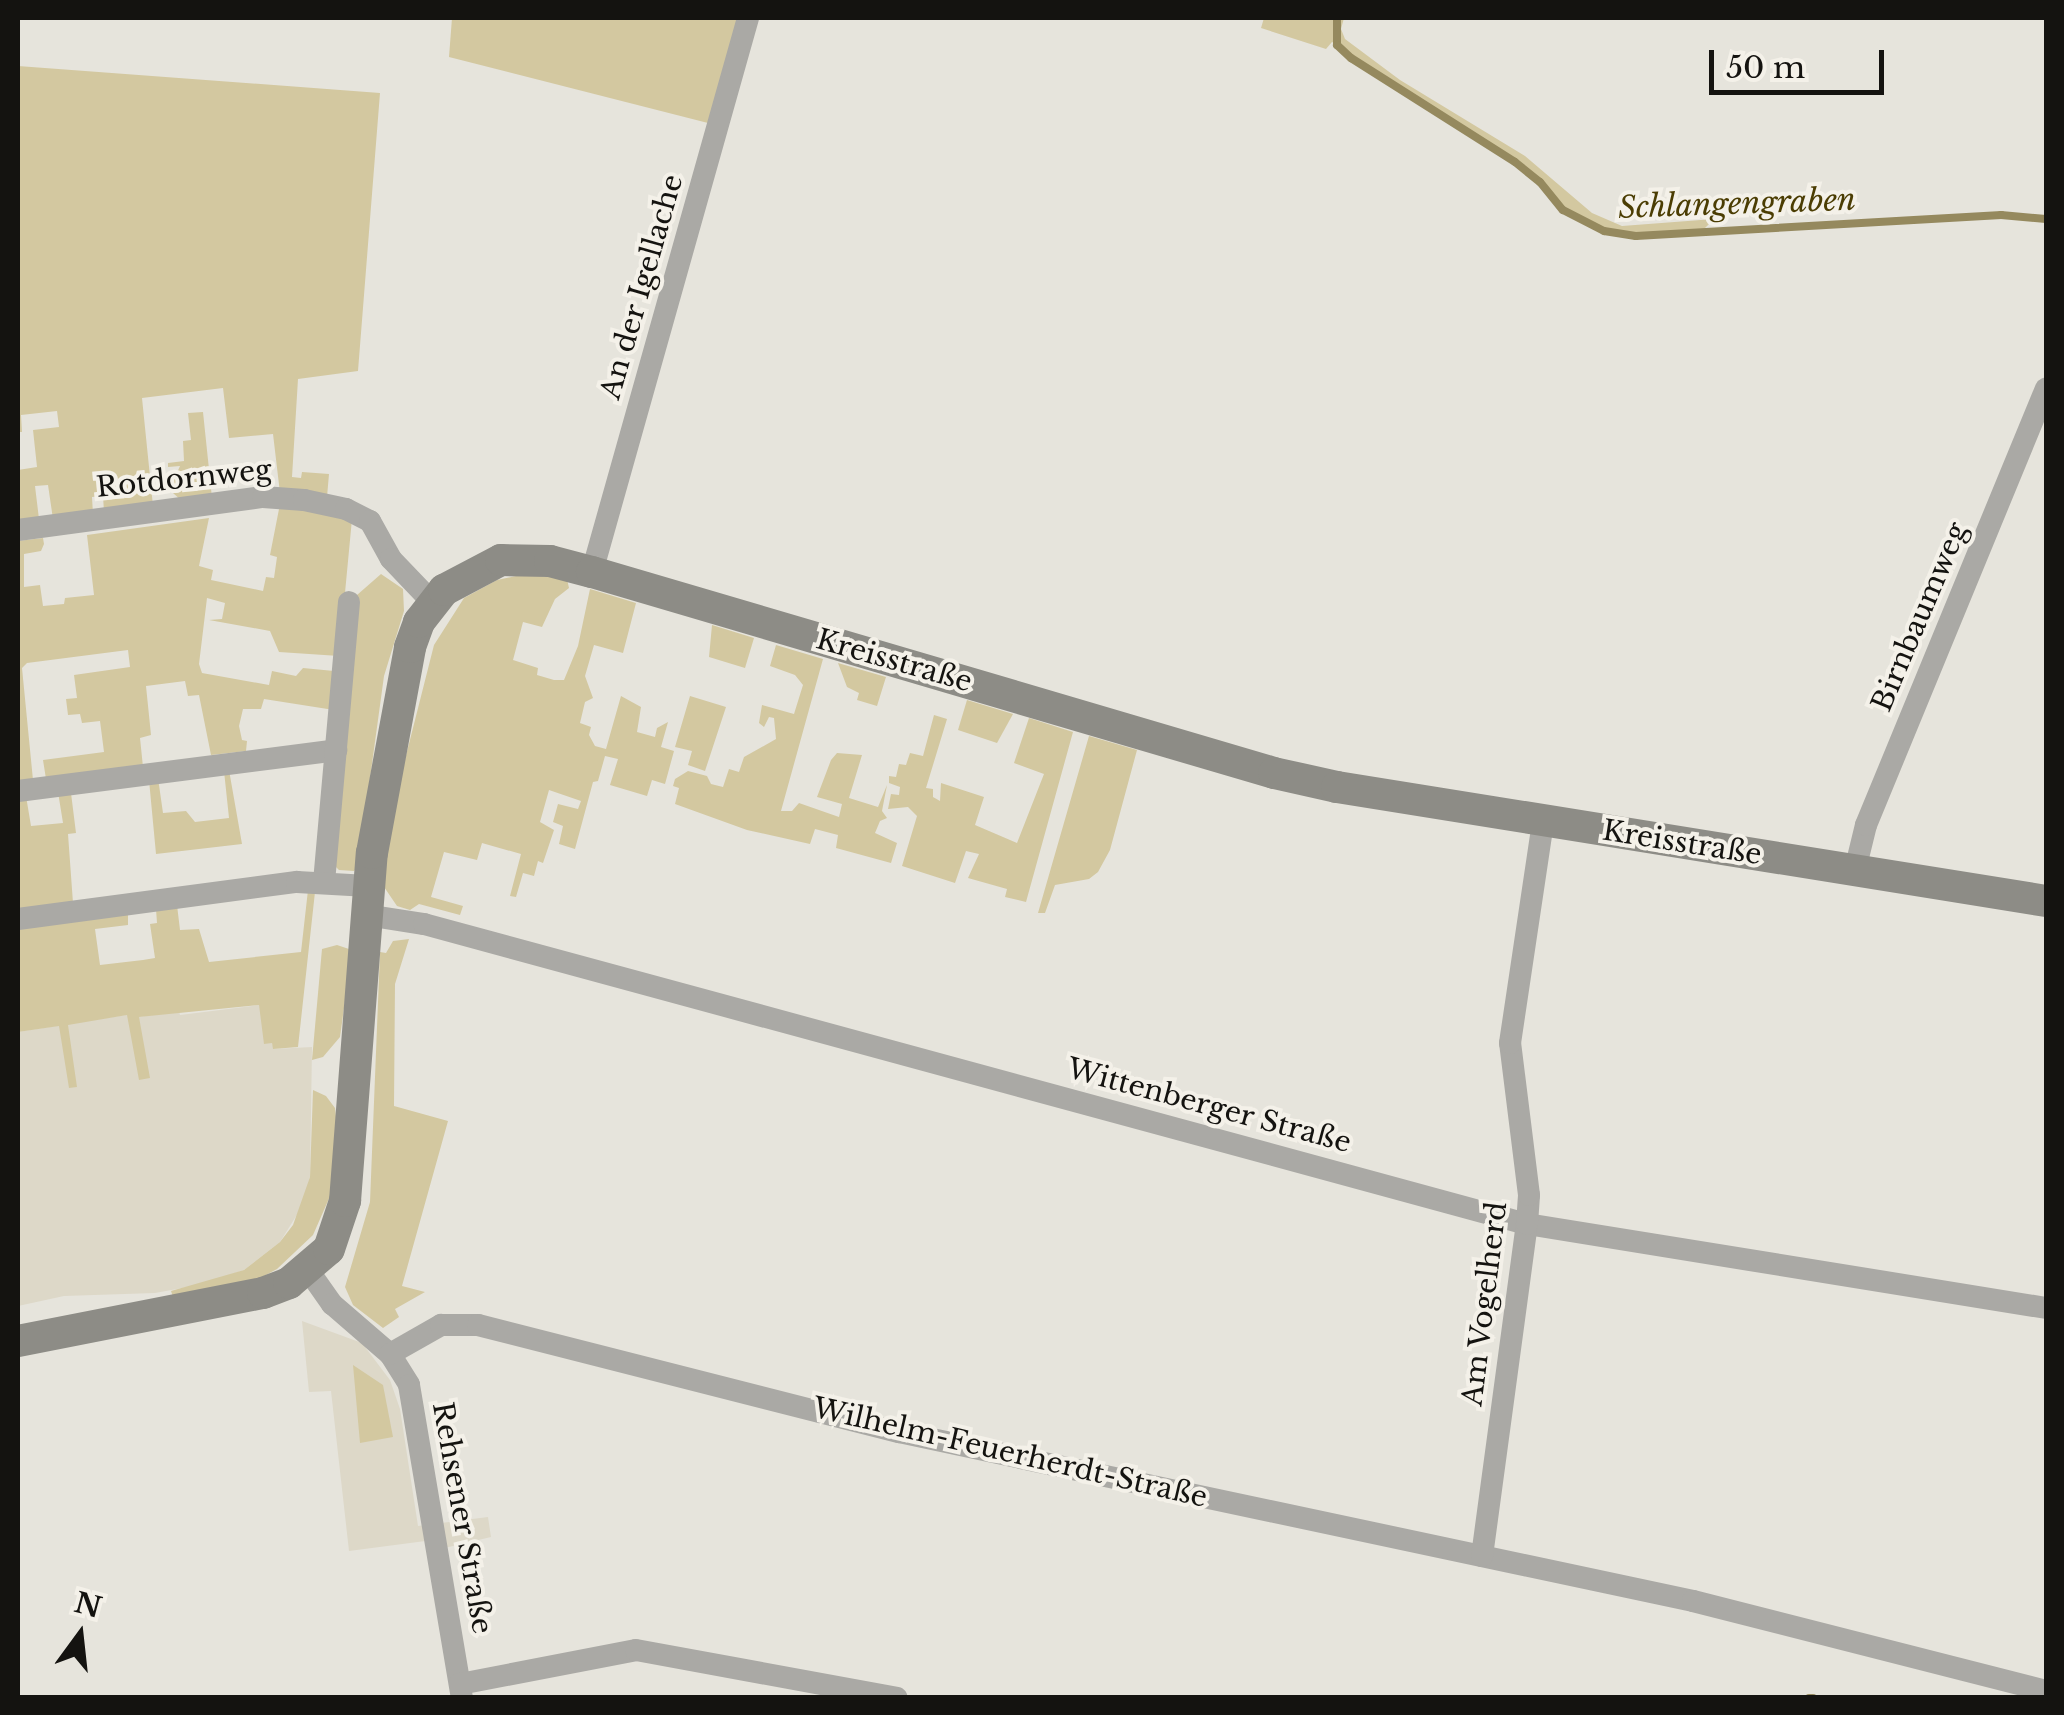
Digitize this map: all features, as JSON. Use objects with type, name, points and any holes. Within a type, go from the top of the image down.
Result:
[{"type":"main road","name":"Kreisstraße","points":[[308,1270],[329,1249],[345,1201],[367,900],[410,647],[432,603],[458,579],[501,560],[550,561],[592,572],[1274,773],[1543,821],[2046,901]]},
{"type":"main road","points":[[18,1341],[243,1298],[289,1283],[308,1270]]},
{"type":"street","name":"An der Igellache","points":[[592,572],[748,18]]},
{"type":"street","name":"Birnbaumweg","points":[[1855,870],[1863,832],[2046,389]]},
{"type":"street","name":"Rotdornweg","points":[[18,530],[263,497],[304,500],[346,508],[370,521],[391,560],[432,603]]},
{"type":"street","points":[[324,882],[349,602]]},
{"type":"street","points":[[18,790],[336,750]]},
{"type":"street","name":"Am Vogelherd","points":[[1482,1556],[1527,1224],[1529,1195],[1510,1043],[1543,821]]},
{"type":"street","points":[[18,919],[324,882],[367,900]]},
{"type":"street","name":"Wittenberger Straße","points":[[367,900],[424,924],[1527,1224],[2046,1308]]},
{"type":"street","points":[[308,1270],[332,1304],[390,1354]]},
{"type":"street","name":"Wilhelm-Feuerherdt-Straße","points":[[390,1354],[441,1325],[478,1324],[887,1429],[1836,1635],[2046,1691]]},
{"type":"street","name":"Rehsener Straße","points":[[390,1354],[410,1385],[461,1690]]},
{"type":"street","points":[[461,1690],[636,1650],[897,1698]]},
{"type":"shaded area","points":[[452,18],[738,18],[708,123],[449,57]]},
{"type":"shaded area","points":[[1264,18],[1344,18],[1341,29],[1345,39],[1400,80],[1525,156],[1592,213],[1622,226],[1714,219],[1700,233],[1636,236],[1583,224],[1515,162],[1342,54],[1343,47],[1332,42],[1326,49],[1261,28]]},
{"type":"shaded area","points":[[18,66],[380,93],[358,371],[298,379],[292,477],[301,478],[302,472],[329,474],[327,497],[280,493],[273,434],[229,438],[223,388],[142,398],[153,506],[104,512],[103,496],[92,497],[93,514],[53,519],[48,485],[35,486],[39,519],[18,522],[18,470],[37,467],[33,430],[59,427],[57,411],[21,415],[22,432],[18,432]]},
{"type":"shaded area","points":[[203,412],[212,498],[182,501],[173,493],[172,484],[180,466],[168,467],[168,463],[184,461],[183,441],[191,440],[188,413]]},
{"type":"shaded area","points":[[294,508],[352,519],[339,656],[279,652],[270,631],[209,620],[222,619],[225,603],[207,598],[199,664],[202,673],[269,685],[272,671],[296,676],[303,668],[334,671],[334,710],[264,699],[261,709],[243,709],[239,726],[242,740],[247,741],[246,751],[211,755],[199,695],[188,696],[185,681],[146,686],[151,735],[140,738],[143,767],[46,779],[43,760],[104,752],[100,721],[82,723],[80,714],[68,715],[66,699],[77,698],[74,675],[130,667],[128,650],[27,663],[22,668],[33,780],[18,782],[18,541],[43,538],[44,544],[41,551],[24,554],[24,587],[40,585],[43,606],[64,604],[65,598],[94,595],[87,535],[209,518],[199,566],[213,570],[211,580],[263,591],[266,577],[274,578],[277,557],[270,555],[279,509]]},
{"type":"shaded area","points":[[381,574],[403,589],[404,611],[384,676],[358,866],[354,871],[339,870],[333,864],[357,595]]},
{"type":"shaded area","points":[[525,574],[567,579],[569,588],[555,599],[542,627],[523,622],[513,660],[538,668],[537,675],[554,680],[564,680],[578,646],[590,589],[636,603],[623,653],[594,645],[585,676],[593,698],[585,702],[580,723],[591,727],[589,735],[595,746],[606,749],[621,696],[641,707],[637,732],[655,737],[657,728],[668,722],[661,747],[674,751],[665,784],[652,780],[647,796],[610,785],[618,759],[605,756],[598,781],[593,782],[575,849],[559,844],[563,826],[553,822],[558,804],[578,809],[581,801],[549,790],[540,822],[554,830],[543,863],[538,861],[534,876],[523,873],[516,897],[510,896],[521,854],[482,843],[477,860],[444,852],[431,897],[463,906],[460,915],[419,904],[410,910],[397,906],[382,884],[395,799],[434,645],[464,598],[497,580]]},
{"type":"shaded area","points":[[712,625],[754,638],[745,668],[709,657]]},
{"type":"shaded area","points":[[776,645],[823,659],[781,811],[792,811],[799,803],[839,817],[842,804],[817,797],[837,753],[862,755],[849,798],[878,807],[887,785],[882,811],[887,818],[880,821],[875,833],[897,843],[891,863],[836,848],[838,835],[815,829],[810,844],[747,830],[675,804],[679,788],[673,786],[675,779],[688,771],[707,776],[711,784],[723,787],[729,769],[739,772],[744,757],[776,739],[774,718],[769,717],[764,727],[759,723],[762,705],[794,714],[803,685],[795,675],[770,666]]},
{"type":"shaded area","points":[[838,663],[886,677],[877,706],[857,700],[859,693],[847,687]]},
{"type":"shaded area","points":[[690,696],[726,707],[705,771],[688,765],[692,751],[675,747]]},
{"type":"shaded area","points":[[967,700],[1013,714],[997,743],[958,730]]},
{"type":"shaded area","points":[[934,715],[947,719],[926,788],[933,789],[933,797],[940,801],[941,783],[984,797],[975,825],[1017,843],[1044,774],[1014,763],[1029,718],[1073,732],[1026,902],[1005,897],[1007,889],[968,878],[979,854],[966,851],[955,883],[902,866],[917,816],[908,807],[888,809],[891,794],[899,795],[900,787],[889,783],[889,776],[896,777],[899,764],[906,765],[910,753],[923,756]]},
{"type":"shaded area","points":[[1089,736],[1137,750],[1110,850],[1098,872],[1089,879],[1055,885],[1045,913],[1038,913]]},
{"type":"shaded area","points":[[229,770],[242,844],[156,854],[149,780],[158,778],[163,813],[186,811],[195,822],[229,818],[224,771]]},
{"type":"shaded area","points":[[58,792],[71,793],[76,833],[68,834],[73,903],[18,910],[18,797],[26,796],[31,826],[63,823]]},
{"type":"shaded area","points":[[308,890],[315,892],[298,1047],[273,1049],[272,1043],[264,1044],[259,1005],[139,1017],[150,1078],[139,1080],[127,1015],[68,1025],[77,1087],[69,1088],[59,1026],[18,1032],[18,927],[128,912],[128,925],[95,929],[100,965],[143,960],[155,958],[150,924],[157,923],[156,909],[177,905],[180,930],[199,929],[209,962],[301,952]]},
{"type":"shaded area","points":[[409,939],[395,984],[394,1106],[448,1121],[402,1286],[425,1292],[395,1309],[399,1317],[383,1328],[353,1305],[345,1287],[370,1202],[380,952],[386,953],[393,941]]},
{"type":"shaded area","points":[[337,945],[352,950],[340,1037],[323,1057],[312,1060],[322,949]]},
{"type":"shaded area","points":[[259,1005],[274,1049],[312,1047],[310,1177],[303,1205],[280,1242],[244,1270],[199,1285],[155,1293],[64,1296],[18,1306],[18,1032],[138,1013],[139,1017],[179,1011],[180,1015]]},
{"type":"shaded area","points":[[313,1090],[326,1096],[335,1108],[337,1125],[331,1194],[313,1235],[277,1269],[253,1282],[173,1297],[171,1291],[244,1270],[280,1242],[293,1225],[310,1177]]},
{"type":"shaded area","points":[[302,1321],[362,1343],[390,1380],[400,1409],[418,1526],[488,1517],[491,1537],[436,1550],[433,1540],[349,1551],[331,1391],[309,1392]]},
{"type":"shaded area","points":[[353,1365],[383,1385],[393,1437],[360,1443]]},
{"type":"waterway","name":"Schlangengraben","points":[[1337,18],[1337,45],[1351,58],[1515,162],[1540,182],[1563,210],[1604,231],[1636,236],[2001,215],[2046,219]]}]
